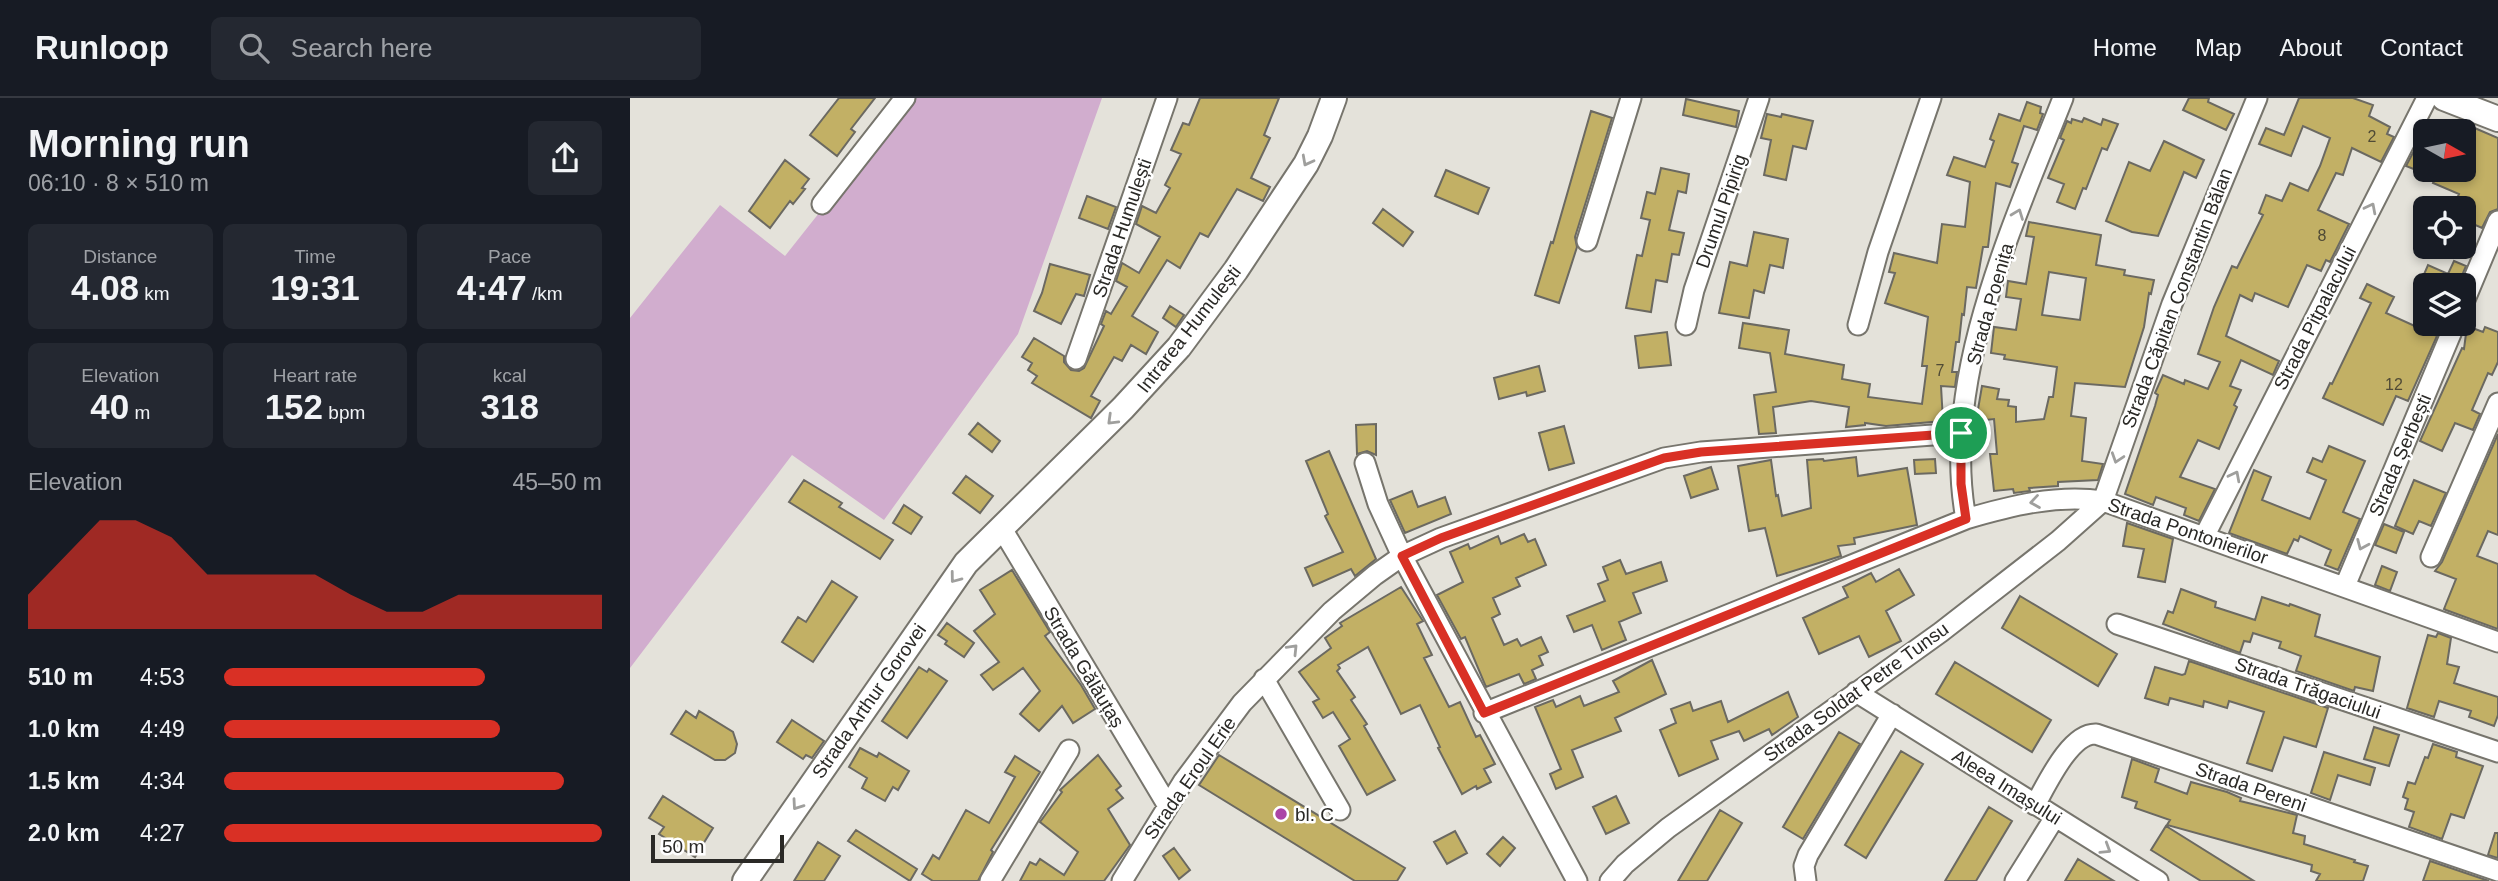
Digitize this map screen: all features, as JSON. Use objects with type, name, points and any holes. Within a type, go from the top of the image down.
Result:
[{"type":"street","points":[[822,204],[905,98]]},
{"type":"street","name":"Strada Humulești","points":[[1076,359],[1167,98]]},
{"type":"street","name":"Intrarea Humulești","points":[[1001,527],[1123,408],[1179,347],[1236,270],[1306,164],[1334,98]]},
{"type":"street","points":[[1587,241],[1631,98]]},
{"type":"street","name":"Drumul Pipirig","points":[[1686,325],[1694,290],[1759,98]]},
{"type":"street","points":[[1858,326],[1878,252],[1931,98]]},
{"type":"street","name":"Strada Poenița","points":[[1966,519],[1961,484],[1961,433],[1972,366],[2006,245],[2063,98]]},
{"type":"street","name":"Strada Căpitan Constantin Bălan","points":[[2103,501],[2176,293],[2257,98]]},
{"type":"street","name":"Strada Pitpalacului","points":[[2204,537],[2427,98]]},
{"type":"street","points":[[2444,98],[2498,119]]},
{"type":"street","points":[[2476,273],[2498,221]]},
{"type":"street","name":"Strada Șerbești","points":[[2345,586],[2450,336]]},
{"type":"street","points":[[2431,556],[2498,403]]},
{"type":"street","name":"Strada Eroul Erie","points":[[1122,881],[1168,806],[1224,725],[1264,679],[1332,611],[1402,556],[1441,538],[1664,458],[1701,452],[1961,433]]},
{"type":"street","points":[[1365,463],[1378,504],[1402,556],[1484,713],[1577,881]]},
{"type":"street","name":"Strada Pontonierilor","points":[[1484,713],[1966,519],[2010,507],[2075,498],[2103,501],[2498,642]]},
{"type":"street","name":"Strada Soldat Petre Tunsu","points":[[1609,881],[1668,828],[1941,632],[2058,541],[2103,501]]},
{"type":"street","name":"Strada Gălăuțaș","points":[[1001,527],[1168,806]]},
{"type":"street","name":"Strada Arthur Gorovei","points":[[745,881],[950,584],[1001,527]]},
{"type":"street","name":"Strada Trăgaciului","points":[[2117,624],[2498,752]]},
{"type":"street","points":[[1264,679],[1340,810]]},
{"type":"street","name":"Aleea Imașului","points":[[1856,692],[2158,881]]},
{"type":"street","points":[[1806,881],[1804,866],[1808,855],[1892,714]]},
{"type":"street","name":"Strada Pereni","points":[[2035,805],[2060,762],[2076,742],[2089,734],[2096,734],[2498,872]]},
{"type":"street","points":[[990,881],[1069,750]]},
{"type":"street","points":[[2015,881],[2055,817]]},
{"type":"shaded area","points":[[910,98],[1102,98],[1018,334],[884,520],[792,455],[630,668],[630,318],[720,205],[785,256]]},
{"type":"building","points":[[839,98],[875,98],[851,129],[855,132],[837,156],[810,135]]},
{"type":"building","points":[[1200,98],[1279,98],[1264,135],[1270,138],[1251,178],[1270,187],[1263,201],[1237,189],[1208,237],[1200,233],[1180,268],[1167,260],[1132,316],[1158,332],[1146,354],[1131,345],[1122,361],[1114,357],[1091,396],[1100,401],[1091,418],[1032,383],[1037,376],[1028,370],[1032,363],[1022,357],[1034,338],[1064,356],[1064,362],[1071,370],[1079,371],[1084,368],[1104,326],[1101,324],[1106,311],[1111,314],[1127,287],[1116,281],[1122,263],[1139,273],[1160,237],[1136,224],[1142,206],[1156,213],[1170,188],[1165,185],[1181,154],[1171,150],[1183,123],[1189,125]]},
{"type":"building","points":[[2189,98],[2209,98],[2208,102],[2234,114],[2226,130],[2183,110]]},
{"type":"building","points":[[2299,98],[2353,98],[2373,105],[2369,116],[2390,127],[2387,134],[2394,137],[2381,162],[2352,148],[2343,175],[2336,173],[2318,210],[2349,224],[2330,262],[2326,260],[2321,271],[2307,265],[2288,307],[2255,293],[2252,301],[2240,295],[2226,336],[2279,361],[2273,375],[2241,360],[2230,386],[2241,390],[2234,405],[2237,407],[2219,449],[2198,440],[2180,477],[2215,489],[2199,521],[2184,515],[2186,508],[2156,497],[2153,505],[2125,494],[2155,406],[2158,395],[2155,393],[2163,375],[2184,384],[2185,380],[2208,389],[2220,362],[2198,354],[2232,266],[2237,268],[2263,215],[2259,213],[2266,195],[2282,201],[2290,183],[2308,191],[2320,166],[2330,138],[2303,126],[2291,156],[2259,144],[2266,128],[2284,135]]},
{"type":"building","points":[[1686,99],[1739,111],[1736,127],[1683,115]]},
{"type":"building","points":[[2027,102],[2041,107],[2040,113],[2043,114],[2037,130],[2024,126],[2012,162],[2018,164],[2010,187],[1996,183],[1988,247],[1983,247],[1976,288],[1967,287],[1952,372],[1957,372],[1955,387],[1941,386],[1943,421],[1886,426],[1865,423],[1846,427],[1849,407],[1811,401],[1773,407],[1776,433],[1759,434],[1754,395],[1776,392],[1770,353],[1739,348],[1743,323],[1789,330],[1785,354],[1844,365],[1842,379],[1870,384],[1868,397],[1922,404],[1927,366],[1922,366],[1928,317],[1885,303],[1895,273],[1889,272],[1894,253],[1937,263],[1942,224],[1965,227],[1970,182],[1947,175],[1954,157],[1985,167],[1994,141],[1990,139],[1999,114],[2020,121]]},
{"type":"building","points":[[1591,111],[1612,118],[1575,237],[1577,247],[1559,303],[1535,295]]},
{"type":"building","points":[[1767,114],[1781,117],[1782,114],[1813,121],[1806,149],[1793,146],[1786,180],[1764,175],[1771,140],[1761,138]]},
{"type":"building","points":[[2084,118],[2101,125],[2103,119],[2118,124],[2107,150],[2102,148],[2075,209],[2057,202],[2064,184],[2048,178],[2064,140],[2060,138],[2067,121],[2071,123],[2072,119],[2082,122]]},
{"type":"building","points":[[2476,129],[2498,138],[2498,209],[2490,212],[2482,228],[2476,225],[2476,196],[2458,196],[2459,194],[2433,183],[2476,182]]},
{"type":"building","points":[[2164,141],[2204,160],[2196,178],[2184,172],[2158,236],[2132,232],[2106,221],[2129,162],[2150,171]]},
{"type":"building","points":[[2413,153],[2413,169],[2406,166]]},
{"type":"building","points":[[785,160],[809,179],[802,188],[805,189],[793,204],[790,201],[770,228],[749,211]]},
{"type":"building","points":[[1661,168],[1689,174],[1686,193],[1678,191],[1669,230],[1684,233],[1679,255],[1672,254],[1667,282],[1656,280],[1651,312],[1626,308],[1637,255],[1642,256],[1650,220],[1641,218],[1647,192],[1655,194]]},
{"type":"building","points":[[1446,170],[1489,188],[1478,214],[1435,196]]},
{"type":"building","points":[[1087,196],[1116,207],[1108,229],[1079,218]]},
{"type":"building","points":[[1383,209],[1413,232],[1403,246],[1373,223]]},
{"type":"building","points":[[2029,222],[2101,235],[2096,265],[2125,270],[2124,275],[2154,280],[2151,294],[2149,293],[2144,327],[2125,387],[2075,383],[2071,416],[2086,418],[2082,461],[2103,464],[2098,480],[2058,482],[2058,486],[2029,488],[2030,491],[2014,493],[2013,489],[1994,491],[1990,454],[1997,454],[1994,419],[1976,421],[1982,386],[1999,389],[1997,399],[2009,400],[2008,406],[2016,407],[2016,422],[2044,419],[2049,397],[2053,397],[2057,367],[2004,359],[2005,355],[1991,353],[1994,327],[2016,330],[2021,299],[2006,297],[2008,281],[2026,284],[2034,237],[2026,236]],"holes":[[[2049,272],[2086,278],[2080,320],[2042,315]]]},
{"type":"building","points":[[1754,232],[1788,239],[1783,268],[1770,265],[1764,293],[1754,290],[1749,318],[1719,313],[1730,262],[1747,266]]},
{"type":"building","points":[[2454,261],[2466,266],[2463,273],[2448,273]]},
{"type":"building","points":[[1050,264],[1090,275],[1084,296],[1076,294],[1061,324],[1034,311]]},
{"type":"building","points":[[2428,265],[2446,273],[2425,273]]},
{"type":"building","points":[[2367,284],[2394,297],[2386,313],[2413,325],[2413,336],[2437,336],[2408,401],[2396,396],[2383,425],[2323,398],[2371,303],[2360,298]]},
{"type":"building","points":[[1170,306],[1184,315],[1176,327],[1163,318]]},
{"type":"building","points":[[2485,327],[2498,332],[2498,362],[2492,375],[2488,373],[2472,410],[2480,414],[2473,430],[2455,423],[2442,451],[2420,441],[2462,348],[2464,349],[2466,336],[2476,336],[2476,329],[2483,332]]},
{"type":"building","points":[[1667,332],[1671,365],[1639,368],[1635,336]]},
{"type":"building","points":[[1539,366],[1545,391],[1527,396],[1526,392],[1499,399],[1494,378]]},
{"type":"building","points":[[978,423],[1000,441],[992,452],[969,434]]},
{"type":"building","points":[[1376,424],[1376,455],[1367,451],[1357,454],[1356,425]]},
{"type":"building","points":[[1564,426],[1574,463],[1549,470],[1539,433]]},
{"type":"building","points":[[2498,434],[2498,535],[2488,531],[2477,556],[2498,564],[2498,629],[2444,609],[2456,579],[2435,571],[2442,562]]},
{"type":"building","points":[[2329,446],[2365,461],[2343,512],[2360,519],[2338,570],[2325,565],[2331,550],[2300,536],[2298,541],[2294,539],[2287,554],[2229,533],[2254,470],[2271,477],[2262,500],[2310,519],[2326,480],[2307,472],[2313,458],[2322,462]]},
{"type":"building","points":[[1329,451],[1376,559],[1355,576],[1351,569],[1313,586],[1305,568],[1343,552],[1325,516],[1328,514],[1306,461]]},
{"type":"building","points":[[1856,457],[1858,476],[1907,468],[1917,525],[1854,538],[1855,544],[1838,546],[1841,556],[1777,576],[1765,528],[1749,531],[1738,466],[1771,460],[1782,516],[1811,508],[1807,460]]},
{"type":"building","points":[[1935,459],[1936,473],[1915,474],[1914,460]]},
{"type":"building","points":[[1711,467],[1718,489],[1691,498],[1684,476]]},
{"type":"building","points":[[966,476],[993,496],[980,513],[953,493]]},
{"type":"building","points":[[804,480],[842,503],[839,507],[893,540],[880,559],[789,502]]},
{"type":"building","points":[[2414,480],[2446,493],[2431,526],[2419,521],[2413,534],[2395,526]]},
{"type":"building","points":[[1412,491],[1418,507],[1445,497],[1451,514],[1405,533],[1390,500]]},
{"type":"building","points":[[904,505],[922,517],[911,534],[893,523]]},
{"type":"building","points":[[2127,523],[2173,539],[2165,582],[2138,577],[2144,549],[2123,546]]},
{"type":"building","points":[[2384,524],[2404,532],[2396,553],[2375,545]]},
{"type":"building","points":[[1524,534],[1528,542],[1535,539],[1546,565],[1516,578],[1520,586],[1493,598],[1500,614],[1492,618],[1504,645],[1517,639],[1521,646],[1541,637],[1548,652],[1539,656],[1543,665],[1532,670],[1536,679],[1524,684],[1519,674],[1486,687],[1465,637],[1461,639],[1437,595],[1463,582],[1450,552],[1468,544],[1470,549],[1498,536],[1501,544]]},
{"type":"building","points":[[1620,560],[1626,574],[1661,562],[1667,581],[1633,593],[1641,613],[1619,622],[1626,640],[1602,650],[1592,625],[1574,632],[1567,616],[1605,601],[1598,584],[1608,580],[1603,567]]},
{"type":"building","points":[[2382,566],[2397,572],[2390,591],[2375,585]]},
{"type":"building","points":[[1899,569],[1914,595],[1886,611],[1901,641],[1869,657],[1859,636],[1819,654],[1803,618],[1848,597],[1843,587],[1871,573],[1876,582]]},
{"type":"building","points":[[1012,570],[1050,632],[1045,636],[1095,709],[1073,723],[1062,706],[1039,731],[1020,714],[1040,691],[1023,668],[993,690],[981,675],[999,662],[974,631],[995,614],[980,590]]},
{"type":"building","points":[[832,581],[857,597],[813,662],[782,642],[798,617],[806,622]]},
{"type":"building","points":[[1401,587],[1423,621],[1417,624],[1432,655],[1424,658],[1449,707],[1460,702],[1476,737],[1480,735],[1495,764],[1484,769],[1491,782],[1477,789],[1476,786],[1462,794],[1420,705],[1401,714],[1368,647],[1338,665],[1340,668],[1337,671],[1355,697],[1351,700],[1367,724],[1364,726],[1395,780],[1367,795],[1339,746],[1350,739],[1333,712],[1323,718],[1313,702],[1319,699],[1299,672],[1331,648],[1325,638],[1342,626],[1340,623]]},
{"type":"building","points":[[2181,589],[2216,602],[2215,607],[2255,620],[2262,597],[2320,615],[2315,636],[2380,657],[2373,691],[2355,687],[2354,691],[2296,671],[2301,656],[2279,648],[2281,642],[2253,633],[2250,642],[2244,641],[2240,653],[2163,624],[2168,611],[2173,613]]},
{"type":"building","points":[[2020,596],[2117,654],[2098,686],[2002,628]]},
{"type":"building","points":[[947,623],[974,643],[964,657],[945,644],[947,641],[938,635]]},
{"type":"building","points":[[2438,633],[2451,638],[2447,664],[2459,667],[2454,683],[2498,697],[2498,715],[2494,726],[2469,717],[2471,711],[2439,701],[2434,717],[2407,708],[2428,635],[2436,637]]},
{"type":"building","points":[[1652,660],[1666,694],[1615,718],[1621,731],[1572,750],[1583,777],[1556,789],[1550,774],[1561,769],[1535,707],[1553,700],[1556,707],[1580,696],[1584,706],[1619,692],[1613,681]]},
{"type":"building","points":[[2189,661],[2328,708],[2316,747],[2284,737],[2272,771],[2247,763],[2264,712],[2229,701],[2227,708],[2204,701],[2203,707],[2170,698],[2168,705],[2145,698],[2155,667],[2182,675],[2185,674]]},
{"type":"building","points":[[1955,662],[2051,720],[2032,752],[1936,694]]},
{"type":"building","points":[[919,667],[927,672],[929,669],[947,681],[907,738],[882,721]]},
{"type":"building","points":[[1788,692],[1798,717],[1772,735],[1769,729],[1744,741],[1739,731],[1711,741],[1718,759],[1679,776],[1660,730],[1676,723],[1671,709],[1690,702],[1693,711],[1721,701],[1728,722]]},
{"type":"building","points":[[686,711],[696,718],[699,711],[733,732],[737,744],[735,753],[725,760],[715,760],[671,734]]},
{"type":"building","points":[[792,720],[824,741],[812,758],[806,755],[803,759],[777,742]]},
{"type":"building","points":[[2374,727],[2399,735],[2389,766],[2364,759]]},
{"type":"building","points":[[1839,732],[1860,744],[1803,839],[1783,827]]},
{"type":"building","points":[[2433,744],[2457,752],[2456,757],[2483,766],[2464,818],[2451,814],[2442,839],[2409,827],[2414,812],[2405,809],[2408,799],[2403,797],[2408,782],[2415,784]]},
{"type":"building","points":[[860,748],[877,757],[879,753],[909,771],[898,790],[893,787],[885,801],[862,788],[867,778],[849,767]]},
{"type":"building","points":[[1901,751],[1923,764],[1866,858],[1845,845]]},
{"type":"building","points":[[2324,752],[2375,768],[2370,785],[2338,775],[2330,800],[2311,793]]},
{"type":"building","points":[[1098,755],[1121,786],[1116,790],[1123,798],[1108,809],[1130,845],[1104,881],[1020,881],[1030,862],[1036,865],[1040,859],[1064,875],[1078,852],[1040,822],[1062,792],[1060,790]]},
{"type":"building","name":"bl. C","points":[[1219,755],[1405,868],[1397,881],[1355,881],[1199,785]]},
{"type":"building","points":[[1015,756],[1040,772],[991,850],[993,852],[978,881],[933,881],[922,874],[933,855],[939,859],[966,810],[989,823],[1015,777],[1005,772]]},
{"type":"building","points":[[2132,759],[2159,769],[2155,782],[2187,794],[2191,782],[2227,792],[2241,798],[2240,801],[2297,815],[2293,833],[2305,836],[2304,844],[2368,866],[2363,881],[2316,881],[2320,874],[2311,871],[2312,865],[2167,825],[2170,820],[2135,808],[2137,802],[2122,797]]},
{"type":"building","points":[[663,796],[713,828],[695,857],[659,834],[664,827],[649,818]]},
{"type":"building","points":[[1616,796],[1629,823],[1606,834],[1593,807]]},
{"type":"building","points":[[1989,807],[2012,821],[1976,881],[1945,881]]},
{"type":"building","points":[[1720,810],[1742,823],[1707,881],[1678,881]]},
{"type":"building","points":[[2166,826],[2254,881],[2201,881],[2151,850]]},
{"type":"building","points":[[856,830],[917,869],[910,881],[848,841]]},
{"type":"building","points":[[1455,831],[1467,853],[1447,864],[1434,842]]},
{"type":"building","points":[[2495,833],[2498,833],[2498,858],[2488,855]]},
{"type":"building","points":[[1503,837],[1515,848],[1500,866],[1487,854]]},
{"type":"building","points":[[818,842],[840,856],[824,881],[794,881]]},
{"type":"building","points":[[1174,848],[1190,870],[1179,879],[1163,856]]},
{"type":"building","points":[[2078,859],[2114,881],[2065,881]]},
{"type":"building","points":[[2430,861],[2489,881],[2423,881]]},
{"type":"place","name":"bl. C","points":[[1281,814]]},
{"type":"route","points":[[1961,433],[1960,467],[1966,519],[1484,713],[1402,556],[1441,538],[1664,458],[1701,452],[1961,433]]}]
